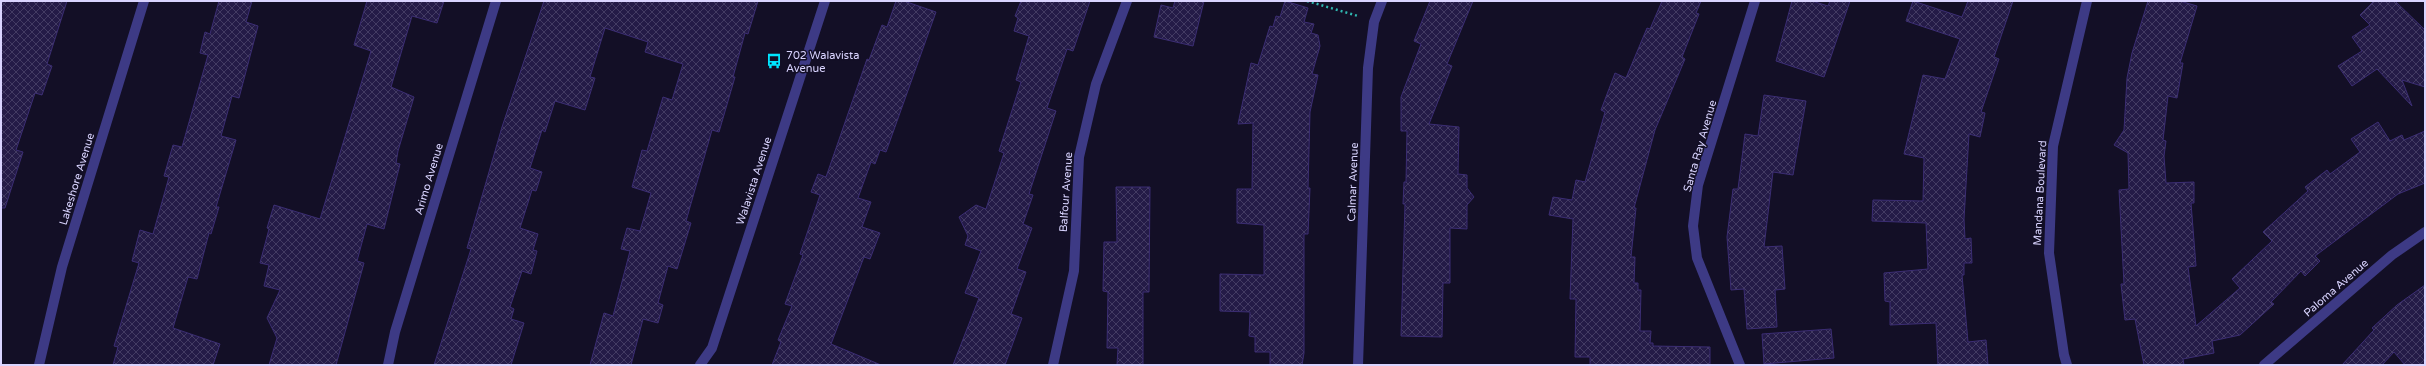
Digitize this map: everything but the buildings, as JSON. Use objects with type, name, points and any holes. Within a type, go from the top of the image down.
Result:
[{"type":"street","name":"Lakeshore Avenue","points":[[39,365],[62,267],[144,1]]},
{"type":"street","name":"Arimo Avenue","points":[[388,365],[395,332],[496,1]]},
{"type":"street","name":"Walavista Avenue","points":[[700,365],[712,348],[825,1]]},
{"type":"street","name":"Balfour Avenue","points":[[1053,365],[1074,271],[1079,157],[1096,84],[1126,1]]},
{"type":"street","name":"Calmar Avenue","points":[[1358,365],[1368,68],[1374,22],[1382,1]]},
{"type":"street","name":"Santa Ray Avenue","points":[[1740,365],[1697,258],[1693,226],[1698,185],[1755,1]]},
{"type":"street","name":"Mandana Boulevard","points":[[2067,365],[2064,356],[2049,253],[2053,146],[2087,1]]},
{"type":"street","name":"Paloma Avenue","points":[[2264,365],[2392,254],[2425,232]]},
{"type":"path","points":[[1307,1],[1345,11],[1374,22]]},
{"type":"place","name":"702 Walavista Avenue","points":[[774,61]]}]
